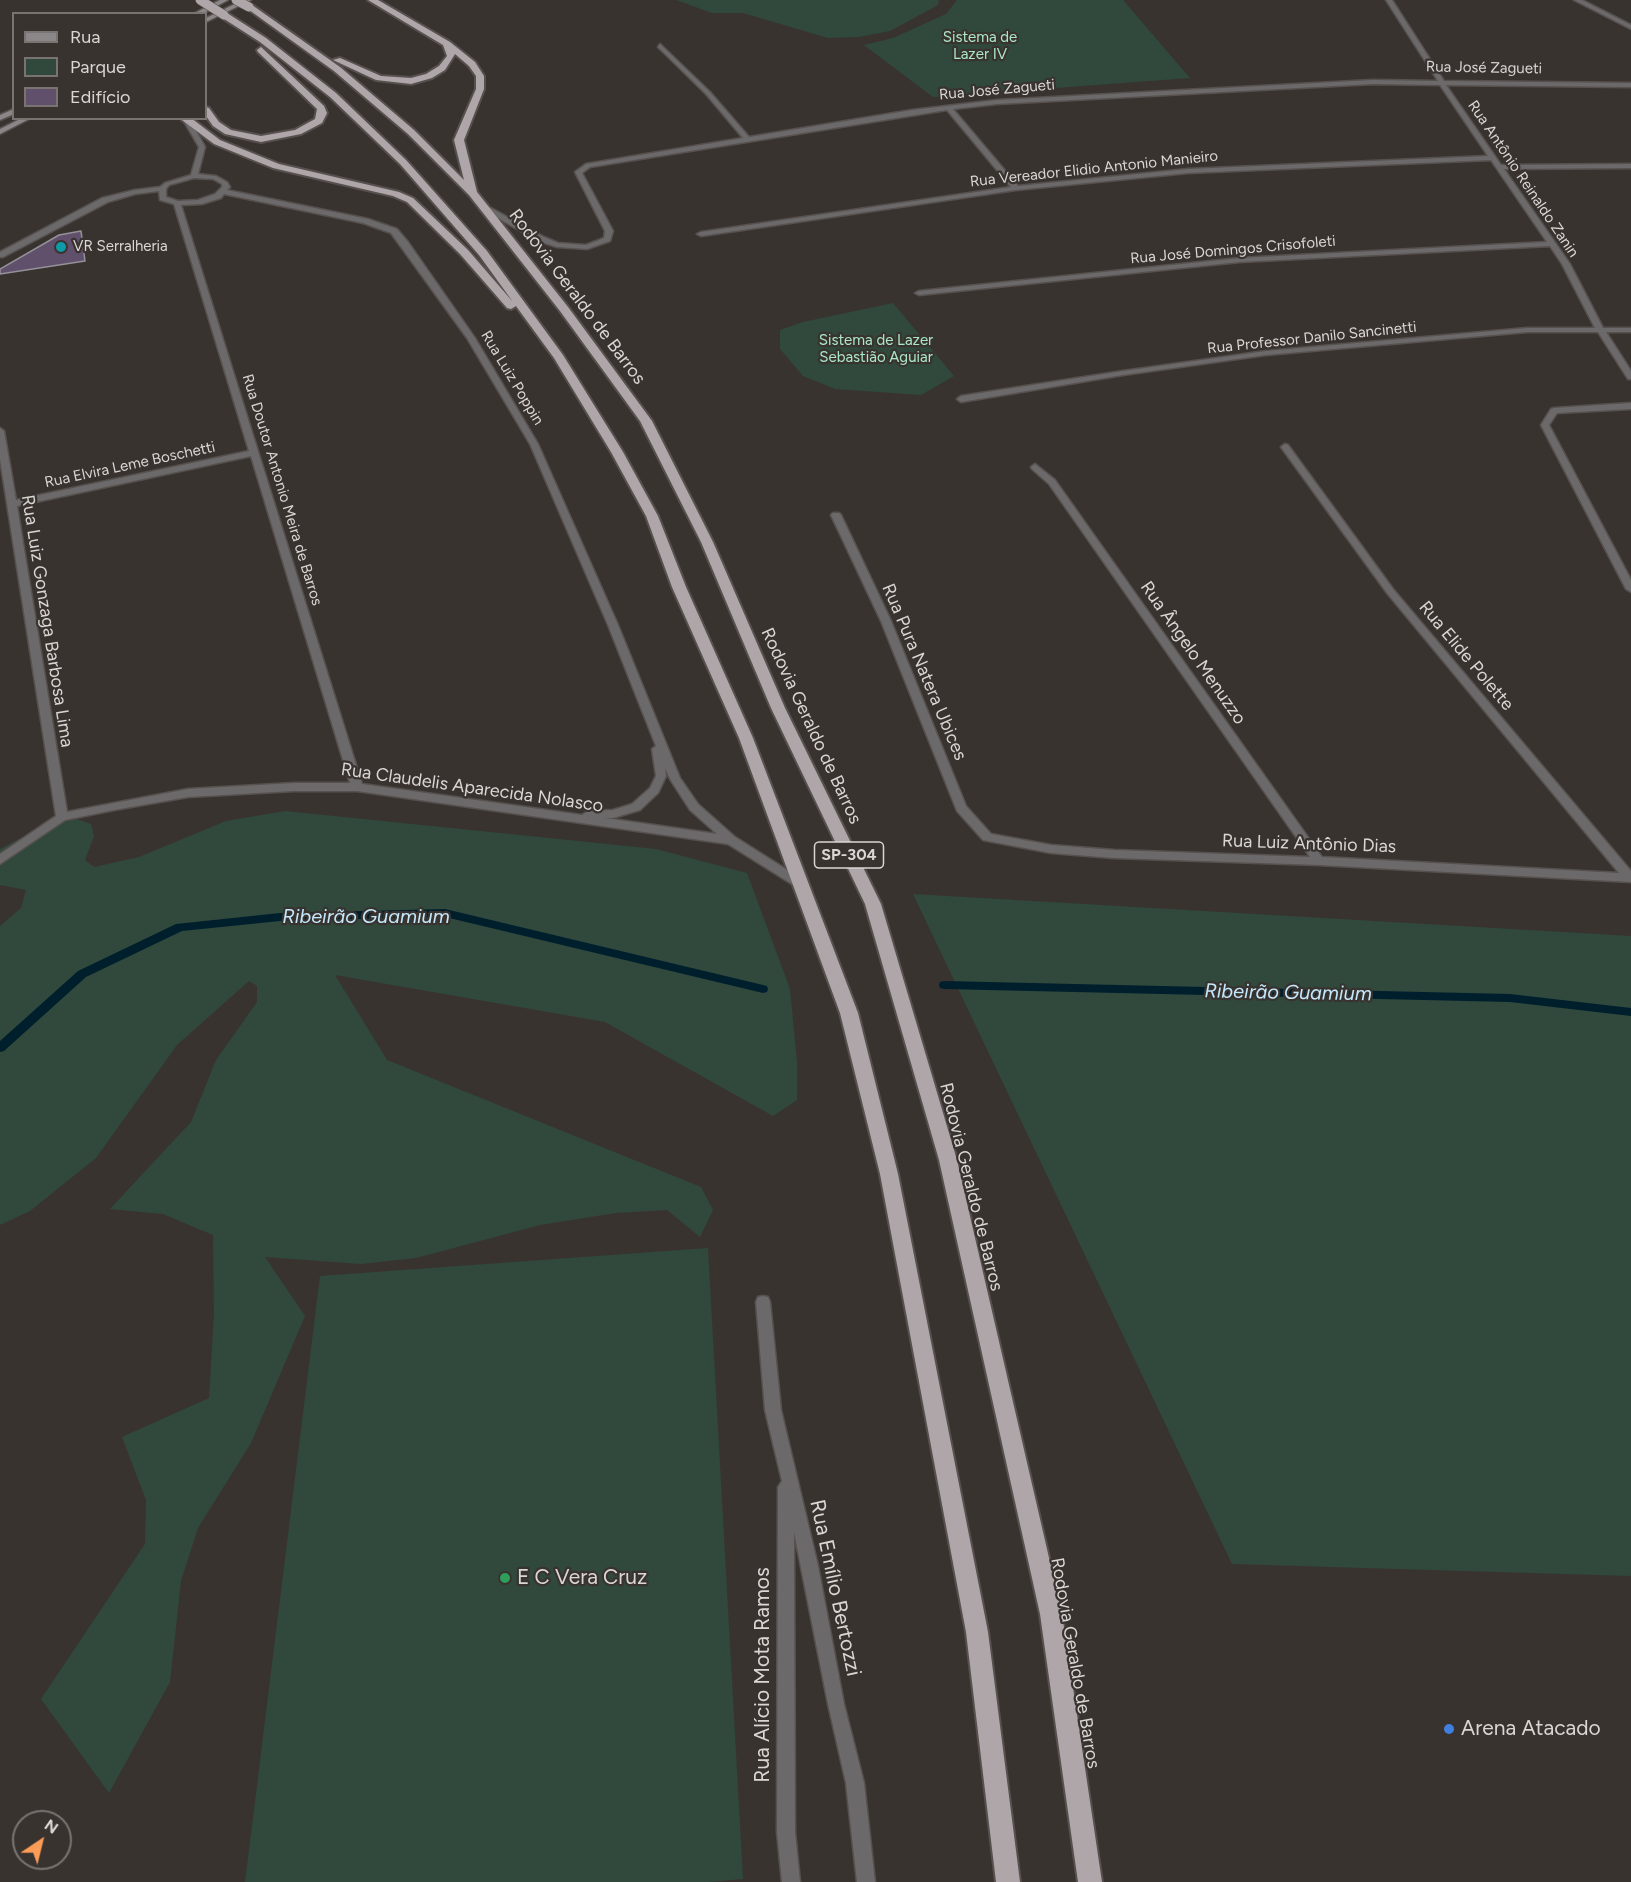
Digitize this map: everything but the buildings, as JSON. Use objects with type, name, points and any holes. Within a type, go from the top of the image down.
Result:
[{"type":"highway","name":"SP-304","points":[[200,0],[225,10],[333,95],[403,162],[483,253],[559,357],[617,452],[652,516],[679,587],[746,738],[849,1013],[889,1174],[977,1632],[1008,1882]]},
{"type":"highway","points":[[372,0],[447,44],[472,64],[480,76],[480,89],[459,140],[472,193]]},
{"type":"highway","points":[[392,0],[404,18]]},
{"type":"highway","name":"Rodovia Geraldo de Barros","points":[[244,2],[345,76],[411,132],[472,193],[564,309],[646,421],[707,542],[778,708],[873,904],[948,1160],[1051,1614],[1090,1882]]},
{"type":"highway","points":[[207,111],[216,124],[228,132],[261,139],[281,137],[315,125],[322,113],[321,108],[225,10]]},
{"type":"highway","points":[[273,24],[350,68],[391,81],[411,81],[435,73],[451,56],[447,44]]},
{"type":"highway","points":[[188,120],[217,142],[276,166],[396,194],[410,201],[423,210],[465,252],[501,297],[540,332]]},
{"type":"main road","points":[[207,20],[244,2]]},
{"type":"main road","points":[[207,12],[225,10]]},
{"type":"main road","points":[[0,132],[24,120]]},
{"type":"street","name":"Rua Antônio Reinaldo Zanin","points":[[1389,0],[1550,244],[1566,264],[1600,330],[1631,377]]},
{"type":"street","points":[[1577,0],[1631,27]]},
{"type":"street","points":[[660,46],[708,93],[747,138]]},
{"type":"street","name":"Rua José Zagueti","points":[[486,209],[541,239],[557,245],[587,247],[607,239],[609,231],[578,172],[583,167],[611,159],[949,108],[1051,98],[1373,82],[1442,81],[1631,85]]},
{"type":"street","points":[[949,108],[1016,188]]},
{"type":"street","points":[[186,120],[202,147],[194,176]]},
{"type":"street","name":"Rua Vereador Elidio Antonio Manieiro","points":[[701,234],[1016,188],[1188,171],[1493,158]]},
{"type":"street","points":[[1499,167],[1631,166]]},
{"type":"street","points":[[0,255],[105,200],[135,192],[162,189],[174,181],[194,176],[221,179],[225,183],[224,192],[209,200],[177,203],[163,198],[162,189]]},
{"type":"street","name":"Rua Luiz Poppin","points":[[224,192],[365,221],[394,231],[405,244],[471,338],[534,444],[613,625],[675,779],[694,807],[730,840]]},
{"type":"street","name":"Rua Doutor Antonio Meira de Barros","points":[[177,203],[357,787]]},
{"type":"street","name":"Rua José Domingos Crisofoleti","points":[[920,294],[1240,260],[1550,244]]},
{"type":"street","name":"Rua Professor Danilo Sancinetti","points":[[961,399],[1266,353],[1527,330],[1631,330]]},
{"type":"street","points":[[1631,406],[1554,411],[1545,425],[1631,589]]},
{"type":"street","name":"Rua Luiz Gonzaga Barbosa Lima","points":[[0,430],[62,817]]},
{"type":"street","name":"Rua Elide Polette","points":[[1285,447],[1390,591],[1630,878]]},
{"type":"street","name":"Rua Elvira Leme Boschetti","points":[[12,504],[254,453]]},
{"type":"street","name":"Rua Ângelo Menuzzo","points":[[1035,467],[1052,482],[1319,861]]},
{"type":"street","name":"Rua Pura Natera Ubices","points":[[836,515],[886,621],[962,808],[987,837]]},
{"type":"street","name":"Rua Luiz Poppin","points":[[558,816],[613,814],[636,807],[654,790],[661,776],[648,716]]},
{"type":"street","name":"Rua Claudelis Aparecida Nolasco","points":[[0,860],[62,817],[188,793],[294,787],[357,787],[730,840],[799,883]]},
{"type":"street","name":"Rua Luiz Antônio Dias","points":[[987,837],[1051,849],[1114,854],[1319,861],[1630,878]]},
{"type":"street","name":"Rua Emílio Bertozzi","points":[[763,1302],[773,1410],[810,1566],[836,1704],[855,1783],[866,1882]]},
{"type":"street","name":"Rua Alício Mota Ramos","points":[[786,1467],[786,1809],[791,1882]]},
{"type":"green space","points":[[676,0],[939,0],[938,5],[890,31],[859,37],[828,38],[743,13],[712,13]]},
{"type":"green space","name":"Sistema de Lazer IV","points":[[957,0],[1123,0],[1190,78],[933,97],[864,45],[893,38],[946,14]]},
{"type":"green space","name":"Sistema de Lazer Sebastião Aguiar","points":[[893,303],[954,376],[921,395],[835,389],[803,376],[780,349],[780,330],[803,322]]},
{"type":"green space","points":[[285,811],[656,849],[747,873],[790,989],[797,1062],[797,1100],[773,1116],[605,1022],[335,975],[387,1060],[701,1187],[713,1210],[700,1237],[667,1210],[616,1213],[540,1225],[416,1258],[361,1264],[265,1257],[305,1316],[251,1443],[198,1528],[181,1581],[170,1682],[109,1793],[41,1699],[145,1544],[146,1500],[122,1437],[209,1398],[214,1315],[213,1235],[163,1214],[110,1209],[191,1122],[216,1060],[257,1002],[257,986],[249,981],[177,1045],[96,1158],[30,1211],[0,1225],[0,926],[21,908],[26,890],[0,885],[0,849],[47,824],[76,819],[91,824],[94,836],[85,860],[94,867],[139,857],[226,821]]},
{"type":"green space","points":[[913,894],[1631,936],[1631,1576],[1232,1564]]},
{"type":"green space","name":"E C Vera Cruz","points":[[708,1248],[743,1879],[709,1882],[245,1882],[320,1276]]},
{"type":"waterway","name":"Ribeirão Guamium","points":[[0,1048],[82,974],[180,927],[280,917],[445,913],[763,989]]},
{"type":"waterway","name":"Ribeirão Guamium","points":[[944,985],[1510,998],[1631,1012]]},
{"type":"place","name":"VR Serralheria","points":[[61,247]]},
{"type":"place","name":"E C Vera Cruz","points":[[505,1578]]},
{"type":"place","name":"Arena Atacado","points":[[1449,1729]]}]
